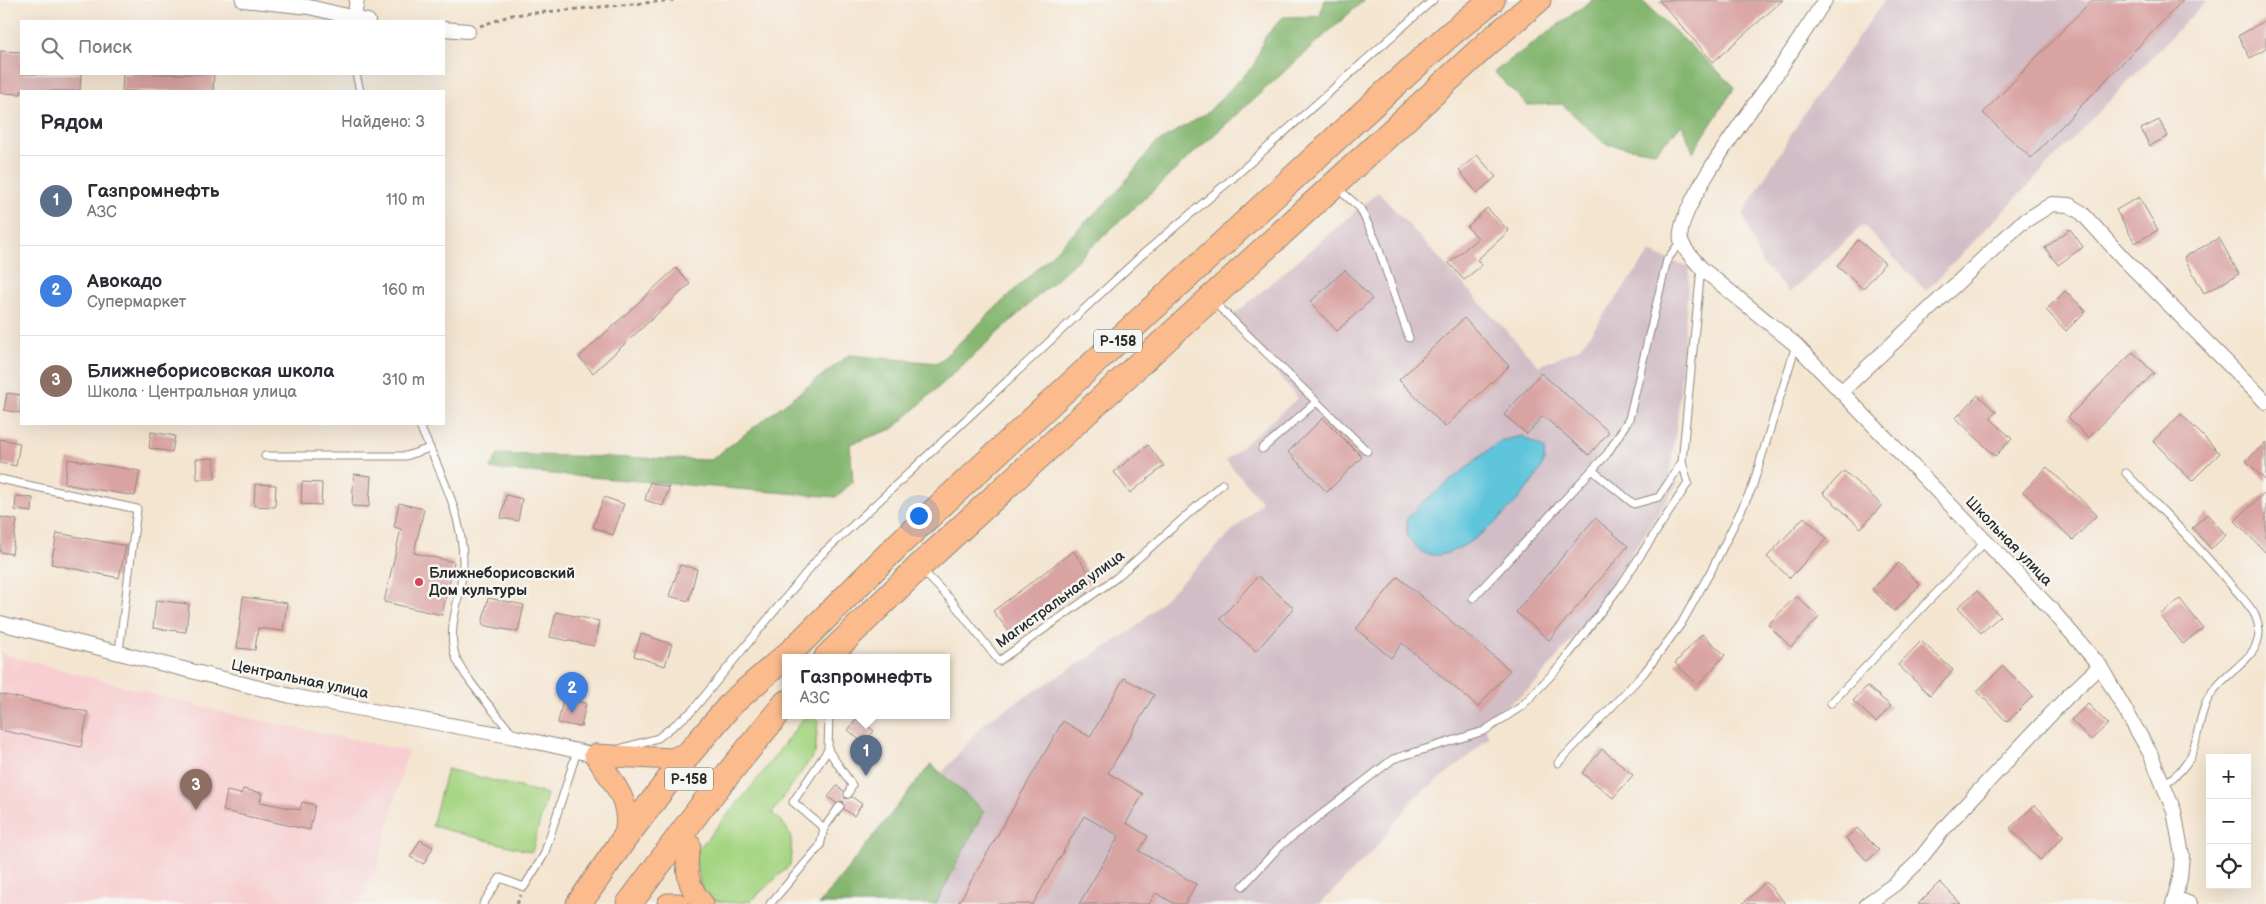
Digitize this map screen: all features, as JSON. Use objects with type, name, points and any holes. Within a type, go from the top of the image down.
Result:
[{"type":"highway","name":"Р-158","points":[[790,654],[936,509],[1353,123],[1447,37],[1492,0]]},
{"type":"highway","name":"Р-158","points":[[830,654],[893,591],[1210,298],[1489,42],[1538,0]]},
{"type":"highway","points":[[850,654],[927,575],[1005,489]]},
{"type":"highway","points":[[579,904],[624,839],[691,751],[732,703],[782,661]]},
{"type":"highway","name":"Р-158","points":[[598,904],[698,768],[782,664]]},
{"type":"highway","name":"Р-158","points":[[629,904],[702,806],[782,708]]},
{"type":"highway","points":[[646,904],[752,764],[790,719]]},
{"type":"main road","points":[[586,753],[672,759],[691,751]]},
{"type":"main road","points":[[586,753],[626,802],[628,826],[624,839]]},
{"type":"main road","points":[[690,845],[687,856],[687,878],[702,904]]},
{"type":"main road","points":[[668,904],[678,904]]},
{"type":"street","points":[[243,0],[309,7],[354,19],[357,0]]},
{"type":"street","points":[[1681,240],[1682,225],[1706,176],[1825,0]]},
{"type":"street","points":[[445,29],[468,31]]},
{"type":"street","points":[[1841,392],[2020,224],[2052,204],[2069,205],[2082,213],[2135,270],[2266,402]]},
{"type":"street","name":"Школьная улица","points":[[1681,240],[1689,254],[1702,268],[1796,345],[2050,608],[2100,666],[2135,723],[2164,784],[2174,811],[2182,855],[2174,901]]},
{"type":"street","name":"Центральная улица","points":[[0,623],[119,651],[290,696],[515,737],[586,753]]},
{"type":"street","points":[[1867,904],[1895,884],[1917,863],[1946,826],[2067,697],[2100,666]]},
{"type":"street","points":[[2174,901],[2190,904]]},
{"type":"lane","points":[[483,904],[500,878],[524,887],[544,855],[586,753],[658,738],[692,712],[820,556],[1143,254],[1241,171],[1433,0]]},
{"type":"lane","points":[[356,75],[360,90]]},
{"type":"lane","points":[[1334,186],[1360,208],[1376,240],[1408,338]]},
{"type":"lane","points":[[1473,598],[1607,454],[1629,420],[1667,260],[1681,240]]},
{"type":"lane","points":[[1243,886],[1280,848],[1393,758],[1484,731],[1522,706],[1560,666],[1621,585],[1688,483],[1682,462],[1702,268]]},
{"type":"lane","points":[[1210,298],[1315,403],[1367,451]]},
{"type":"lane","points":[[1558,763],[1644,673],[1681,624],[1712,570],[1752,488],[1796,345]]},
{"type":"lane","points":[[1262,449],[1315,403]]},
{"type":"lane","points":[[419,425],[446,484],[457,519],[461,542],[463,581],[454,625],[455,654],[463,669],[515,737]]},
{"type":"lane","points":[[265,456],[406,456],[430,448]]},
{"type":"lane","points":[[1592,470],[1634,504],[1659,497],[1682,462]]},
{"type":"lane","points":[[2126,474],[2213,563],[2256,616],[2259,630],[2257,644],[2250,655],[2221,680],[2206,703],[2194,750],[2188,763],[2180,773],[2164,784]]},
{"type":"lane","points":[[0,479],[137,509],[119,651]]},
{"type":"lane","name":"Магистральная улица","points":[[927,575],[951,600],[999,661],[1116,578],[1222,484]]},
{"type":"lane","points":[[1831,703],[1986,542]]},
{"type":"lane","points":[[824,828],[793,802],[828,750],[829,719]]},
{"type":"lane","points":[[828,750],[852,785],[848,794]]},
{"type":"lane","points":[[770,904],[820,846],[824,828],[840,806]]},
{"type":"path","points":[[468,31],[512,15],[677,0]]},
{"type":"shaded area","points":[[1885,0],[2207,0],[1926,291],[1863,225],[1789,293],[1761,262],[1743,214],[1804,113]]},
{"type":"shaded area","points":[[1378,192],[1539,366],[1580,348],[1650,252],[1690,268],[1677,424],[1669,473],[1678,483],[1591,615],[1536,683],[1518,698],[1482,721],[1489,737],[1468,757],[1414,798],[1374,850],[1320,904],[831,904],[986,721],[1133,630],[1262,502],[1226,460],[1298,398],[1229,319]]},
{"type":"shaded area","points":[[0,653],[221,712],[408,751],[377,869],[359,904],[0,904]]},
{"type":"green space","points":[[1324,0],[1364,0],[893,429],[850,444],[853,482],[836,497],[490,469],[498,454],[711,460],[849,355],[938,363],[1115,194],[1154,145],[1208,112],[1254,65],[1265,37],[1283,17],[1320,16]]},
{"type":"green space","points":[[1592,0],[1641,0],[1735,87],[1693,152],[1682,125],[1655,152],[1605,144],[1562,104],[1527,105],[1494,72]]},
{"type":"green space","points":[[803,719],[817,719],[815,753],[772,813],[788,830],[791,841],[790,865],[751,901],[726,903],[708,898],[703,895],[694,854],[753,785]]},
{"type":"green space","points":[[931,764],[984,811],[936,904],[819,904]]},
{"type":"green space","points":[[447,769],[547,794],[532,852],[432,826]]},
{"type":"water","points":[[1522,436],[1545,449],[1544,461],[1525,491],[1495,522],[1461,547],[1445,554],[1431,555],[1424,553],[1407,537],[1407,518],[1421,504],[1500,441]]},
{"type":"building","points":[[1659,0],[1783,0],[1713,62]]},
{"type":"building","points":[[2092,0],[2183,0],[2031,158],[1983,113]]},
{"type":"building","points":[[2266,20],[2266,49],[2250,58],[2238,36]]},
{"type":"building","points":[[0,51],[20,52],[20,75],[81,75],[80,90],[20,90],[20,94],[0,93]]},
{"type":"building","points":[[123,75],[214,75],[213,90],[122,90]]},
{"type":"building","points":[[2159,120],[2168,136],[2150,146],[2141,129]]},
{"type":"building","points":[[1477,155],[1496,177],[1477,193],[1459,170]]},
{"type":"building","points":[[2139,197],[2158,230],[2135,243],[2116,210]]},
{"type":"building","points":[[1487,208],[1509,231],[1477,260],[1482,265],[1464,280],[1449,263],[1478,238],[1467,227]]},
{"type":"building","points":[[2070,229],[2083,247],[2058,265],[2045,248]]},
{"type":"building","points":[[2219,238],[2239,274],[2204,293],[2184,257]]},
{"type":"building","points":[[1858,240],[1885,263],[1863,289],[1837,266]]},
{"type":"building","points":[[676,268],[690,284],[593,373],[579,357]]},
{"type":"building","points":[[1345,270],[1372,299],[1337,331],[1310,302]]},
{"type":"building","points":[[2065,291],[2086,311],[2066,331],[2046,310]]},
{"type":"building","points":[[1464,318],[1509,366],[1445,427],[1399,380]]},
{"type":"building","points":[[2133,352],[2154,373],[2088,438],[2068,417]]},
{"type":"building","points":[[1541,373],[1609,432],[1589,455],[1543,416],[1527,434],[1504,415]]},
{"type":"building","points":[[7,393],[20,395],[20,413],[4,410]]},
{"type":"building","points":[[1978,395],[1996,412],[1990,418],[2012,439],[1995,456],[1956,418]]},
{"type":"building","points":[[2181,414],[2220,453],[2192,481],[2153,441]]},
{"type":"building","points":[[1323,418],[1362,457],[1327,492],[1288,452]]},
{"type":"building","points":[[151,432],[175,436],[172,452],[149,448]]},
{"type":"building","points":[[0,439],[20,443],[16,466],[0,463]]},
{"type":"building","points":[[2266,442],[2266,481],[2246,461]]},
{"type":"building","points":[[1148,445],[1164,466],[1130,493],[1114,472]]},
{"type":"building","points":[[214,458],[215,479],[197,479],[196,459]]},
{"type":"building","points":[[68,459],[140,471],[135,496],[64,484]]},
{"type":"building","points":[[2047,467],[2097,515],[2073,540],[2023,492]]},
{"type":"building","points":[[1844,471],[1882,505],[1861,528],[1823,493]]},
{"type":"building","points":[[354,474],[371,476],[369,507],[352,506]]},
{"type":"building","points":[[302,482],[322,483],[321,505],[301,504]]},
{"type":"building","points":[[650,482],[669,488],[663,506],[645,500]]},
{"type":"building","points":[[255,484],[276,485],[275,507],[254,506]]},
{"type":"building","points":[[2266,491],[2266,553],[2235,521]]},
{"type":"building","points":[[506,495],[522,499],[518,521],[501,518]]},
{"type":"building","points":[[16,496],[33,498],[32,512],[15,510]]},
{"type":"building","points":[[604,497],[624,504],[613,535],[593,527]]},
{"type":"building","name":"Ближнеборисовский Дом культуры","points":[[399,503],[424,509],[414,553],[454,562],[442,615],[384,602],[401,529],[394,527]]},
{"type":"building","points":[[2207,514],[2226,535],[2211,549],[2192,528]]},
{"type":"building","points":[[0,517],[17,520],[12,554],[0,552]]},
{"type":"building","points":[[1804,517],[1827,538],[1790,578],[1767,557]]},
{"type":"building","points":[[1595,518],[1628,546],[1549,640],[1516,612]]},
{"type":"building","points":[[57,533],[126,546],[119,578],[51,564]]},
{"type":"building","points":[[1073,551],[1094,580],[1015,639],[993,611]]},
{"type":"building","points":[[1899,563],[1920,585],[1894,611],[1872,589]]},
{"type":"building","points":[[680,565],[697,569],[689,601],[669,596]]},
{"type":"building","points":[[1258,576],[1294,608],[1256,651],[1220,619]]},
{"type":"building","points":[[1398,577],[1510,670],[1478,707],[1402,643],[1391,658],[1356,629]]},
{"type":"building","points":[[1977,591],[2000,616],[1981,633],[1958,607]]},
{"type":"building","points":[[1796,596],[1819,617],[1791,647],[1768,625]]},
{"type":"building","points":[[243,597],[287,603],[283,631],[258,628],[255,650],[237,648]]},
{"type":"building","points":[[488,598],[524,605],[518,632],[482,625]]},
{"type":"building","points":[[2180,599],[2203,628],[2183,644],[2160,615]]},
{"type":"building","points":[[156,600],[189,604],[186,632],[153,628]]},
{"type":"building","points":[[556,612],[599,621],[594,646],[550,637]]},
{"type":"building","points":[[641,634],[672,644],[665,666],[634,656]]},
{"type":"building","points":[[1702,634],[1725,655],[1698,685],[1675,663]]},
{"type":"building","points":[[1921,641],[1953,670],[1930,695],[1898,665]]},
{"type":"building","points":[[2003,666],[2033,696],[2007,722],[1977,691]]},
{"type":"building","points":[[1124,678],[1154,695],[1108,773],[1143,794],[1126,823],[1148,836],[1139,851],[1196,884],[1185,904],[1175,904],[1156,893],[1149,904],[1079,904],[1119,836],[1084,816],[1033,904],[958,904],[1063,721],[1090,737]]},
{"type":"building","points":[[1867,686],[1891,706],[1876,722],[1853,701]]},
{"type":"building","points":[[0,694],[88,712],[81,747],[0,730]]},
{"type":"building","points":[[563,699],[586,703],[581,727],[558,723]]},
{"type":"building","points":[[2088,704],[2108,724],[2091,740],[2071,720]]},
{"type":"building","points":[[856,719],[860,719],[874,731],[863,743],[848,730]]},
{"type":"building","points":[[1602,749],[1633,775],[1613,798],[1582,773]]},
{"type":"building","points":[[837,786],[844,791],[845,799],[852,797],[862,804],[854,816],[844,809],[843,801],[836,803],[828,797]]},
{"type":"building","points":[[243,789],[262,793],[260,802],[300,810],[302,802],[315,805],[310,830],[223,811],[227,791],[241,794]]},
{"type":"building","points":[[2035,805],[2064,836],[2040,860],[2010,828]]},
{"type":"building","points":[[1857,828],[1879,850],[1867,861],[1846,838]]},
{"type":"building","points":[[420,840],[433,847],[424,864],[410,857]]},
{"type":"building","points":[[1766,882],[1786,904],[1742,904]]},
{"type":"building","points":[[1940,882],[1961,904],[1918,904]]},
{"type":"place","name":"Ближнеборисовский Дом культуры","points":[[419,582]]},
{"type":"place","name":"Авокадо","points":[[572,713]]},
{"type":"place","name":"Газпромнефть","points":[[866,776]]},
{"type":"place","name":"Ближнеборисовская школа","points":[[196,810]]}]
